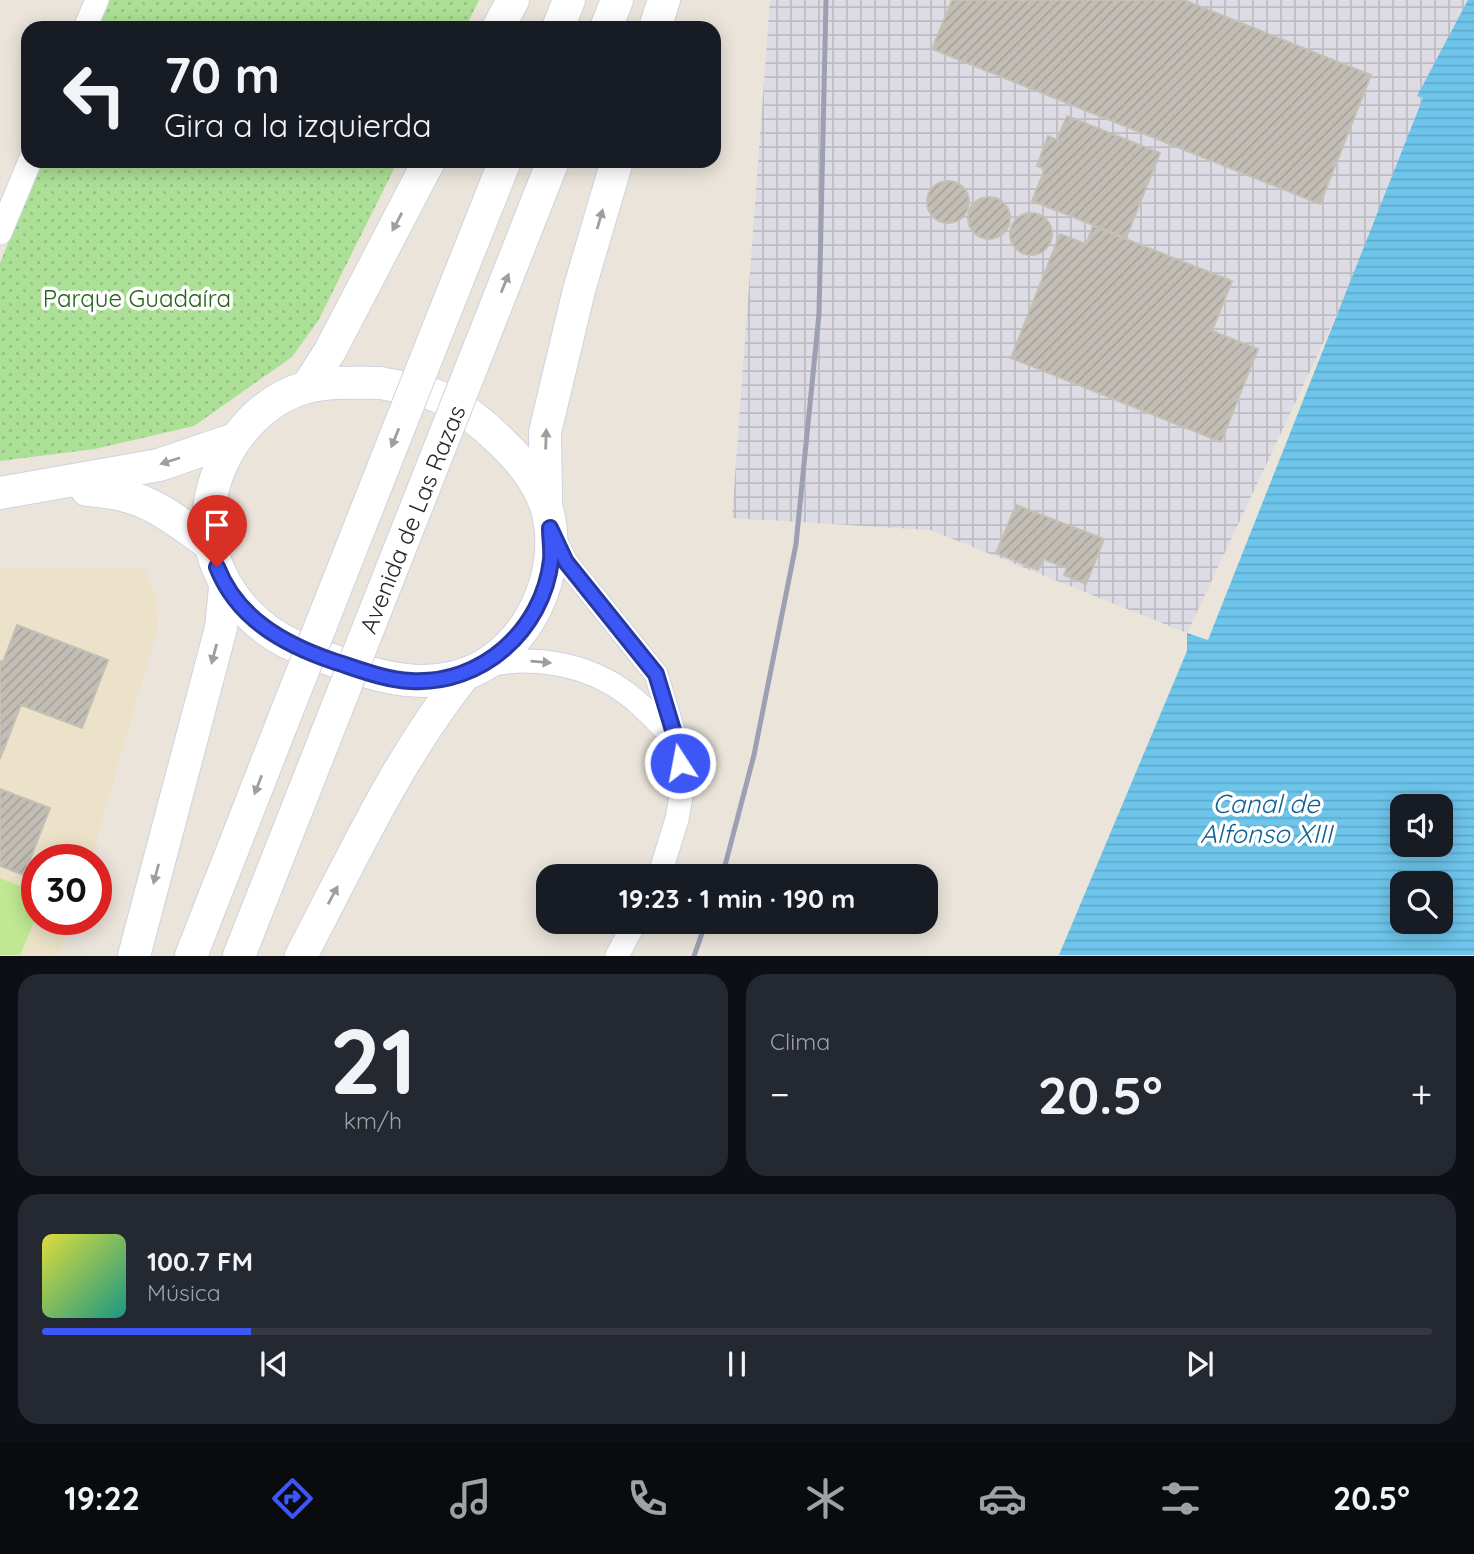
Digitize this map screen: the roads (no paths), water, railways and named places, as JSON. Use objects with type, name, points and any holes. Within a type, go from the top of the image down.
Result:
[{"type":"main road","points":[[502,21],[513,0]]},
{"type":"main road","points":[[561,21],[569,0]]},
{"type":"main road","points":[[609,21],[617,0]]},
{"type":"main road","points":[[657,21],[664,0]]},
{"type":"main road","points":[[307,387],[330,351],[425,168]]},
{"type":"main road","name":"Avenida de Las Razas","points":[[191,956],[502,168]]},
{"type":"main road","name":"Avenida de Las Razas","points":[[239,956],[550,168]]},
{"type":"main road","points":[[301,956],[427,722],[469,672],[503,650],[521,633],[535,611],[551,559],[545,432],[579,290],[615,168]]},
{"type":"main road","points":[[134,956],[221,628],[225,587],[212,546],[209,524],[211,494],[223,461],[235,439],[277,401],[307,387],[381,383],[427,393],[457,407],[514,453],[537,486],[548,518]]},
{"type":"main road","points":[[0,493],[37,489],[159,465],[235,439]]},
{"type":"main road","points":[[37,489],[130,494],[151,503],[212,546]]},
{"type":"main road","points":[[225,587],[256,622],[276,636],[311,653],[362,671],[411,681],[469,672]]},
{"type":"street","points":[[88,21],[97,0]]},
{"type":"street","points":[[0,233],[27,168]]},
{"type":"street","points":[[548,518],[566,562],[656,674],[676,740],[683,786],[677,819],[663,864]]},
{"type":"street","points":[[469,672],[506,661],[544,661],[590,673],[626,693],[676,740]]},
{"type":"street","points":[[617,956],[629,934]]},
{"type":"water","name":"Canal de Alfonso XIII","points":[[1468,0],[1474,0],[1474,955],[1059,955],[1187,651],[1187,633],[1208,640],[1423,98],[1417,96]]},
{"type":"railway","points":[[725,864],[754,755],[796,544],[819,314],[826,0]]},
{"type":"railway","points":[[694,956],[702,934]]},
{"type":"park label","name":"Parque Guadaíra","points":[[137,298]]}]
